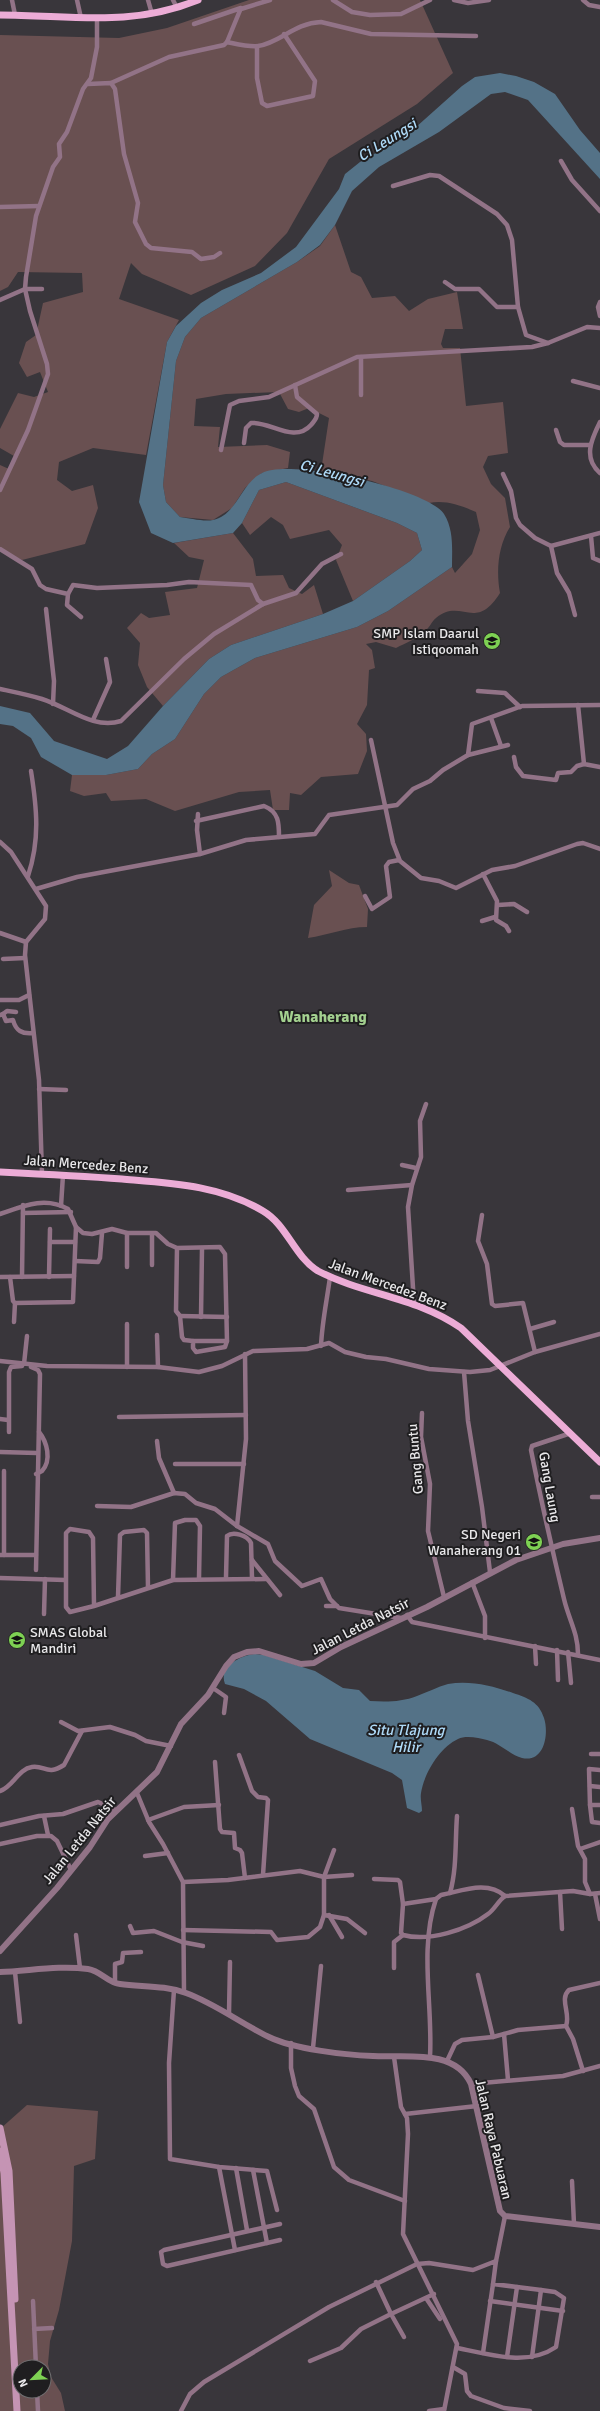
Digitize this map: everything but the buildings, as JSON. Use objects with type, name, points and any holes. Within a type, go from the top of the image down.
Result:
[{"type":"main road","points":[[0,15],[97,19],[152,14],[177,8],[198,0]]},
{"type":"main road","name":"Jalan Mercedez Benz","points":[[0,1172],[63,1174],[163,1183],[200,1187],[224,1193],[269,1215],[303,1260],[318,1271],[330,1277],[414,1304],[440,1315],[454,1324],[502,1366],[600,1462]]},
{"type":"main road","points":[[0,2128],[9,2171],[19,2359]]},
{"type":"main road","points":[[0,2151],[4,2173],[17,2411]]},
{"type":"main road","points":[[21,2399],[22,2411]]},
{"type":"street","points":[[12,0],[15,15]]},
{"type":"street","points":[[77,0],[81,18]]},
{"type":"street","points":[[148,0],[152,14]]},
{"type":"street","points":[[173,0],[177,8]]},
{"type":"street","points":[[194,24],[238,8],[241,9],[270,0]]},
{"type":"street","points":[[333,0],[352,12],[370,15],[401,14],[430,0]]},
{"type":"street","points":[[454,0],[468,2],[489,0]]},
{"type":"street","points":[[583,0],[589,5],[600,8]]},
{"type":"street","points":[[227,42],[241,9]]},
{"type":"street","points":[[0,490],[28,430],[48,374],[47,364],[36,335],[25,289],[34,223],[39,206],[60,157],[59,144],[67,132],[83,89],[88,84],[96,58],[97,19]]},
{"type":"street","points":[[88,84],[111,83],[169,57],[210,49],[227,42],[257,46],[305,24],[321,22],[371,34],[476,36]]},
{"type":"street","points":[[257,46],[257,78],[262,103],[267,106],[312,96],[315,81],[284,34]]},
{"type":"street","points":[[111,83],[115,89],[124,154],[138,203],[135,222],[146,244],[156,249],[192,252],[201,259],[220,254]]},
{"type":"street","points":[[561,161],[572,180],[600,211]]},
{"type":"street","points":[[393,186],[430,175],[439,176],[498,214],[508,226],[512,240],[518,307],[526,335],[548,343]]},
{"type":"street","points":[[0,207],[39,206]]},
{"type":"street","points":[[445,282],[455,288],[479,289],[497,308],[518,307]]},
{"type":"street","points":[[0,300],[25,289],[42,289]]},
{"type":"street","points":[[600,302],[598,307],[600,316]]},
{"type":"street","points":[[221,450],[230,405],[239,402],[262,399],[353,358],[532,347],[548,343],[587,327],[600,328]]},
{"type":"street","points":[[361,357],[361,395]]},
{"type":"street","points":[[573,381],[600,388]]},
{"type":"street","points":[[244,443],[246,428],[251,423],[289,432],[299,431],[309,427],[317,414],[297,397],[295,385]]},
{"type":"street","points":[[600,422],[590,445],[591,461],[600,473]]},
{"type":"street","points":[[556,430],[560,442],[564,445],[590,445]]},
{"type":"street","points":[[503,474],[512,494],[518,522],[535,538],[551,546],[600,533]]},
{"type":"street","points":[[591,536],[593,558],[600,561]]},
{"type":"street","points":[[551,546],[557,573],[569,593],[575,615]]},
{"type":"street","points":[[1,551],[32,570],[40,585],[46,589],[68,594]]},
{"type":"street","points":[[0,689],[41,699],[93,720],[108,724],[122,721],[199,646],[214,634],[263,604],[296,593],[322,564],[341,554]]},
{"type":"street","points":[[81,617],[67,606],[68,594],[73,585],[96,588],[198,582],[251,585],[258,600],[263,604]]},
{"type":"street","points":[[46,609],[53,665],[53,704]]},
{"type":"street","points":[[93,720],[110,682],[106,659]]},
{"type":"street","points":[[478,691],[504,693],[520,707]]},
{"type":"street","points":[[578,705],[584,764]]},
{"type":"street","points":[[468,755],[472,724],[520,707],[600,705]]},
{"type":"street","points":[[491,718],[501,746]]},
{"type":"street","points":[[371,740],[375,768],[386,807],[393,843],[399,860],[406,869],[421,878],[439,881],[455,888],[499,868],[515,866],[547,856],[577,844],[583,843],[600,849]]},
{"type":"street","points":[[36,889],[77,876],[200,854],[246,840],[314,834],[329,815],[400,804],[413,789],[430,781],[443,770],[468,755],[508,745]]},
{"type":"street","points":[[514,757],[516,767],[523,776],[545,780],[556,780],[558,773],[571,772],[577,766],[584,764],[600,767]]},
{"type":"street","points":[[28,876],[36,847],[38,825],[31,771]]},
{"type":"street","points":[[196,821],[264,806],[272,810],[278,817],[279,837]]},
{"type":"street","points":[[198,814],[196,821],[200,854]]},
{"type":"street","points":[[0,842],[11,852],[46,904],[46,916],[26,942],[25,958],[39,1089],[42,1174]]},
{"type":"street","points":[[365,896],[372,909],[390,897],[386,866],[389,862],[399,860]]},
{"type":"street","points":[[483,874],[495,895],[498,905],[495,917],[497,923],[506,926],[509,931]]},
{"type":"street","points":[[498,905],[518,905],[527,912]]},
{"type":"street","points":[[482,921],[495,917]]},
{"type":"street","points":[[0,933],[26,942]]},
{"type":"street","points":[[3,959],[25,958]]},
{"type":"street","points":[[0,1000],[19,1000],[29,995]]},
{"type":"street","points":[[16,1012],[7,1011],[2,1014],[5,1021],[13,1020],[15,1027],[20,1032],[33,1033]]},
{"type":"street","points":[[39,1089],[66,1090]]},
{"type":"street","points":[[414,1304],[408,1216],[412,1185],[421,1150],[420,1121],[426,1104]]},
{"type":"street","points":[[402,1165],[416,1168]]},
{"type":"street","points":[[61,1206],[63,1174]]},
{"type":"street","points":[[348,1190],[412,1185]]},
{"type":"street","points":[[0,1214],[23,1206],[42,1202],[61,1206],[71,1212],[76,1227],[74,1300],[71,1304],[15,1303]]},
{"type":"street","points":[[22,1277],[23,1206]]},
{"type":"street","points":[[23,1213],[71,1212]]},
{"type":"street","points":[[482,1215],[478,1242],[487,1264],[492,1304],[495,1306],[522,1302],[535,1352]]},
{"type":"street","points":[[76,1227],[88,1234],[102,1233],[105,1230],[112,1229],[127,1233],[159,1234],[165,1242],[177,1248],[202,1249],[220,1247],[225,1254],[228,1341],[225,1347],[200,1352],[194,1350],[193,1341]]},
{"type":"street","points":[[49,1277],[50,1229]]},
{"type":"street","points":[[75,1261],[98,1262],[102,1233]]},
{"type":"street","points":[[127,1233],[127,1267]]},
{"type":"street","points":[[152,1234],[152,1265]]},
{"type":"street","points":[[50,1242],[75,1242]]},
{"type":"street","points":[[177,1248],[176,1311],[180,1316],[182,1338],[184,1340],[193,1341],[228,1341]]},
{"type":"street","points":[[201,1317],[202,1249]]},
{"type":"street","points":[[0,1278],[74,1276]]},
{"type":"street","points":[[10,1277],[15,1303],[14,1322]]},
{"type":"street","points":[[321,1346],[321,1327],[327,1304],[330,1277]]},
{"type":"street","points":[[180,1316],[227,1317]]},
{"type":"street","points":[[530,1329],[554,1322]]},
{"type":"street","points":[[127,1324],[127,1367]]},
{"type":"street","points":[[0,1361],[24,1364],[158,1367],[205,1371],[222,1366],[245,1354],[259,1350],[292,1350],[332,1343],[345,1352],[366,1357],[386,1359],[429,1369],[464,1372],[483,1371],[502,1366],[535,1352],[600,1334]]},
{"type":"street","points":[[157,1335],[158,1367]]},
{"type":"street","points":[[24,1364],[26,1336]]},
{"type":"street","points":[[237,1526],[244,1464],[246,1415],[245,1354]]},
{"type":"street","points":[[9,1432],[10,1369],[22,1366],[33,1367],[38,1370],[40,1374],[39,1432],[36,1474],[36,1570]]},
{"type":"street","points":[[464,1372],[468,1421],[482,1507],[490,1572]]},
{"type":"street","name":"Gang Buntu","points":[[422,1413],[421,1436],[430,1484],[428,1531],[444,1597]]},
{"type":"street","points":[[119,1417],[246,1415]]},
{"type":"street","points":[[0,1419],[8,1420]]},
{"type":"street","points":[[36,1474],[42,1471],[47,1462],[46,1442],[39,1432]]},
{"type":"street","name":"Gang Laung","points":[[552,1547],[544,1515],[532,1448],[571,1433]]},
{"type":"street","points":[[156,1441],[159,1458],[174,1493]]},
{"type":"street","points":[[0,1452],[37,1453]]},
{"type":"street","points":[[175,1464],[244,1464]]},
{"type":"street","points":[[4,1471],[2,1484],[2,1555],[36,1555]]},
{"type":"street","points":[[97,1506],[131,1507],[174,1493],[185,1494],[196,1503],[219,1512],[237,1526],[268,1544],[275,1561],[302,1586],[321,1579],[330,1599],[337,1606]]},
{"type":"street","points":[[592,1497],[600,1497]]},
{"type":"street","points":[[172,1580],[175,1523],[184,1520],[196,1520],[200,1526],[199,1578]]},
{"type":"street","points":[[94,1606],[93,1538],[89,1532],[70,1529],[66,1533],[65,1580],[66,1607],[68,1611],[74,1612],[94,1606],[118,1598],[148,1587],[172,1580],[199,1578],[266,1579]]},
{"type":"street","points":[[118,1598],[120,1535],[124,1532],[144,1530],[147,1533],[148,1587]]},
{"type":"street","points":[[226,1578],[228,1535],[237,1534],[250,1540],[252,1578]]},
{"type":"street","name":"Jalan Letda Natsir","points":[[0,1951],[71,1870],[116,1810],[137,1793],[161,1766],[186,1716],[213,1688],[230,1661],[243,1653],[265,1652],[301,1664],[314,1663],[341,1647],[444,1597],[490,1572],[552,1547],[600,1538]]},
{"type":"street","points":[[552,1547],[568,1616],[576,1630],[578,1654]]},
{"type":"street","points":[[252,1560],[280,1595]]},
{"type":"street","points":[[0,1578],[65,1580]]},
{"type":"street","points":[[44,1614],[45,1580]]},
{"type":"street","points":[[472,1582],[485,1616],[485,1638]]},
{"type":"street","points":[[326,1606],[337,1606],[401,1618]]},
{"type":"street","points":[[407,1615],[412,1622],[485,1638],[578,1654],[600,1660]]},
{"type":"street","points":[[535,1646],[536,1664]]},
{"type":"street","points":[[557,1650],[558,1680]]},
{"type":"street","points":[[568,1652],[571,1684]]},
{"type":"street","points":[[213,1688],[226,1697],[224,1712]]},
{"type":"street","points":[[62,1722],[73,1729],[82,1731],[110,1727],[135,1735],[146,1741],[170,1746]]},
{"type":"street","points":[[0,1791],[6,1790],[22,1772],[32,1767],[51,1771],[64,1765],[82,1731]]},
{"type":"street","points":[[591,1754],[600,1754]]},
{"type":"street","points":[[239,1755],[252,1791],[258,1797],[266,1798],[268,1800],[263,1875]]},
{"type":"street","points":[[215,1762],[220,1829],[222,1832],[234,1834],[234,1848],[240,1850],[242,1853],[245,1878]]},
{"type":"street","points":[[600,1770],[589,1769],[591,1820],[592,1822],[600,1823]]},
{"type":"street","points":[[590,1786],[600,1787]]},
{"type":"street","points":[[137,1793],[148,1820],[183,1882],[182,1942],[184,1992]]},
{"type":"street","points":[[0,1825],[44,1816],[63,1814],[98,1802],[116,1810]]},
{"type":"street","points":[[148,1820],[184,1807],[219,1805]]},
{"type":"street","points":[[590,1805],[600,1805]]},
{"type":"street","points":[[572,1809],[580,1849],[585,1859],[585,1882],[595,1893],[600,1919]]},
{"type":"street","points":[[44,1816],[48,1835],[57,1842],[71,1870]]},
{"type":"street","points":[[450,1893],[455,1877],[454,1848],[456,1816]]},
{"type":"street","points":[[0,1844],[48,1835]]},
{"type":"street","points":[[580,1849],[600,1842]]},
{"type":"street","points":[[334,1850],[324,1877],[327,1915],[342,1937]]},
{"type":"street","points":[[145,1856],[168,1853]]},
{"type":"street","points":[[183,1882],[245,1878],[300,1871],[324,1877],[352,1876]]},
{"type":"street","points":[[374,1879],[398,1880],[400,1882],[403,1904],[402,1935]]},
{"type":"street","points":[[403,1904],[436,1899],[441,1895],[487,1886],[498,1890],[505,1896]]},
{"type":"street","points":[[394,1968],[394,1942],[402,1935],[428,1937],[449,1932],[484,1917],[505,1896],[560,1892],[595,1893]]},
{"type":"street","points":[[560,1892],[562,1929]]},
{"type":"street","points":[[430,2058],[432,2037],[428,1937],[436,1899]]},
{"type":"street","points":[[183,1930],[270,1932],[277,1940],[300,1939],[308,1937],[319,1928],[327,1915]]},
{"type":"street","points":[[327,1915],[347,1919],[365,1933]]},
{"type":"street","points":[[130,1926],[133,1933],[154,1931],[182,1942],[202,1946]]},
{"type":"street","points":[[76,1935],[80,1968]]},
{"type":"street","points":[[115,1983],[115,1964],[122,1962],[123,1953],[141,1952]]},
{"type":"street","points":[[229,2013],[230,1962]]},
{"type":"street","points":[[313,2048],[321,1966]]},
{"type":"street","name":"Jalan Raya Pabuaran","points":[[0,1972],[80,1968],[100,1972],[115,1983],[184,1992],[229,2013],[270,2037],[291,2043],[347,2054],[430,2058],[447,2061],[464,2072],[471,2084],[498,2208],[505,2216],[600,2227]]},
{"type":"street","points":[[15,1972],[20,2022]]},
{"type":"street","points":[[478,1975],[493,2037]]},
{"type":"street","points":[[566,2026],[569,2018],[564,2002],[566,1993],[569,1990],[600,1983]]},
{"type":"street","points":[[174,1990],[169,2063],[169,2156],[172,2161],[268,2172],[278,2210]]},
{"type":"street","points":[[447,2061],[457,2042],[493,2037],[518,2030],[566,2026]]},
{"type":"street","points":[[566,2026],[573,2038],[583,2071]]},
{"type":"street","points":[[504,2034],[508,2080]]},
{"type":"street","points":[[291,2043],[291,2068],[295,2086],[299,2096],[314,2110],[334,2167],[349,2180],[405,2201]]},
{"type":"street","points":[[394,2057],[401,2107],[406,2114],[408,2134],[403,2234],[457,2342],[444,2410],[429,2411]]},
{"type":"street","points":[[471,2084],[560,2077],[600,2066]]},
{"type":"street","points":[[406,2114],[477,2106]]},
{"type":"street","points":[[219,2167],[234,2250]]},
{"type":"street","points":[[236,2168],[247,2230]]},
{"type":"street","points":[[253,2170],[267,2243]]},
{"type":"street","points":[[572,2181],[574,2224]]},
{"type":"street","points":[[483,2353],[496,2261],[505,2216]]},
{"type":"street","points":[[280,2224],[247,2230],[161,2252],[163,2264],[167,2266],[280,2240]]},
{"type":"street","points":[[182,2411],[190,2394],[204,2382],[376,2282],[417,2264],[429,2263],[473,2270],[496,2261]]},
{"type":"street","points":[[376,2282],[404,2337]]},
{"type":"street","points":[[457,2348],[507,2357],[532,2357],[543,2355],[556,2347],[563,2311],[564,2298],[561,2294],[493,2284]]},
{"type":"street","points":[[507,2357],[517,2287]]},
{"type":"street","points":[[532,2357],[541,2290]]},
{"type":"street","points":[[310,2361],[341,2348],[361,2329],[434,2294]]},
{"type":"street","points":[[426,2298],[440,2320]]},
{"type":"street","points":[[33,2301],[36,2359]]},
{"type":"street","points":[[490,2301],[563,2311]]},
{"type":"street","points":[[34,2329],[52,2328]]},
{"type":"street","points":[[453,2367],[465,2374],[467,2391],[471,2396],[504,2408],[530,2411]]},
{"type":"street","points":[[37,2399],[38,2411]]},
{"type":"shaded area","points":[[249,0],[420,0],[453,73],[417,104],[329,159],[287,233],[255,266],[191,295],[142,274],[131,263],[119,299],[179,320],[167,342],[146,455],[93,448],[59,462],[57,480],[72,491],[93,485],[98,508],[85,544],[22,560],[0,549],[0,465],[9,469],[14,456],[0,448],[0,429],[18,393],[34,397],[48,392],[40,372],[27,377],[19,363],[26,342],[36,335],[43,303],[83,292],[82,273],[18,272],[8,287],[0,291],[0,35],[119,38],[167,28]]},
{"type":"shaded area","points":[[335,225],[351,272],[361,277],[372,298],[395,296],[409,311],[428,299],[457,292],[463,329],[445,329],[441,344],[443,348],[460,348],[466,406],[503,402],[508,453],[488,456],[483,467],[491,484],[505,498],[510,527],[503,542],[499,559],[498,576],[500,593],[491,605],[483,611],[468,613],[453,611],[445,613],[435,619],[427,629],[412,640],[396,648],[376,642],[366,644],[372,650],[375,668],[369,670],[367,705],[357,724],[366,734],[367,751],[358,774],[321,777],[301,795],[290,793],[289,810],[273,810],[270,790],[239,792],[175,811],[146,799],[111,801],[106,793],[84,796],[70,791],[72,775],[106,775],[138,769],[152,754],[175,739],[204,694],[221,677],[255,658],[357,627],[388,611],[452,567],[455,573],[472,554],[480,530],[476,512],[452,504],[441,502],[429,503],[372,481],[321,471],[329,418],[309,408],[299,412],[288,409],[279,392],[226,394],[196,399],[194,426],[220,427],[218,447],[267,445],[290,452],[288,468],[262,473],[245,488],[232,508],[213,520],[180,517],[166,502],[163,485],[176,361],[185,337],[201,318],[297,262],[320,246]]},
{"type":"shaded area","points":[[286,482],[397,523],[417,533],[422,550],[410,561],[353,601],[336,560],[342,545],[329,530],[290,539],[283,525],[271,517],[250,535],[242,523],[259,490]]},
{"type":"shaded area","points":[[233,533],[253,559],[256,576],[283,575],[289,588],[302,594],[314,585],[323,614],[231,645],[209,659],[163,706],[147,687],[138,665],[140,643],[127,628],[141,613],[149,618],[170,615],[165,592],[197,588],[204,560],[189,557],[174,543]]},
{"type":"shaded area","points":[[329,870],[349,883],[359,885],[368,909],[367,927],[352,928],[308,938],[314,905],[332,886]]},
{"type":"shaded area","points":[[27,2105],[98,2111],[95,2159],[74,2166],[72,2241],[59,2310],[50,2341],[48,2359],[12,2359],[12,2399],[52,2399],[52,2379],[61,2393],[65,2411],[0,2411],[0,2129]]},
{"type":"water","points":[[500,73],[534,82],[555,94],[580,130],[600,153],[600,179],[528,100],[505,92],[491,94],[439,132],[379,167],[352,191],[335,225],[320,245],[297,262],[201,318],[185,337],[176,361],[163,485],[166,502],[180,517],[205,521],[221,517],[228,512],[255,478],[262,473],[277,469],[328,473],[358,478],[387,486],[433,504],[444,514],[451,533],[452,567],[388,611],[357,627],[255,658],[221,677],[204,694],[175,739],[152,754],[138,769],[106,775],[72,775],[41,757],[31,738],[13,726],[0,724],[0,706],[30,713],[54,741],[107,759],[128,746],[163,706],[209,659],[231,645],[323,614],[353,601],[410,561],[422,550],[417,533],[397,523],[286,482],[259,490],[242,523],[233,533],[173,543],[151,533],[139,502],[167,342],[176,326],[201,303],[222,290],[261,273],[296,247],[339,189],[345,174],[360,162],[406,136],[462,86],[475,77]]},
{"type":"water","name":"Situ Tlajung Hilir","points":[[255,1654],[264,1655],[315,1671],[343,1688],[359,1690],[370,1701],[406,1699],[444,1685],[456,1683],[481,1684],[505,1690],[532,1701],[539,1708],[544,1718],[546,1731],[544,1746],[536,1756],[522,1758],[487,1740],[469,1737],[458,1739],[451,1743],[439,1755],[429,1770],[425,1778],[421,1795],[422,1811],[419,1813],[407,1808],[402,1780],[392,1773],[310,1739],[266,1701],[244,1689],[225,1684],[225,1672],[232,1663],[238,1659]]},
{"type":"place","name":"SMP Islam Daarul Istiqoomah","points":[[492,641]]},
{"type":"place","name":"SD Negeri Wanaherang 01","points":[[534,1542]]},
{"type":"place","name":"SMAS Global Mandiri","points":[[17,1640]]},
{"type":"district","name":"Wanaherang","points":[[323,1016]]},
{"type":"water label","name":"Ci Leungsi","points":[[387,140]]},
{"type":"water label","name":"Ci Leungsi","points":[[332,473]]}]
